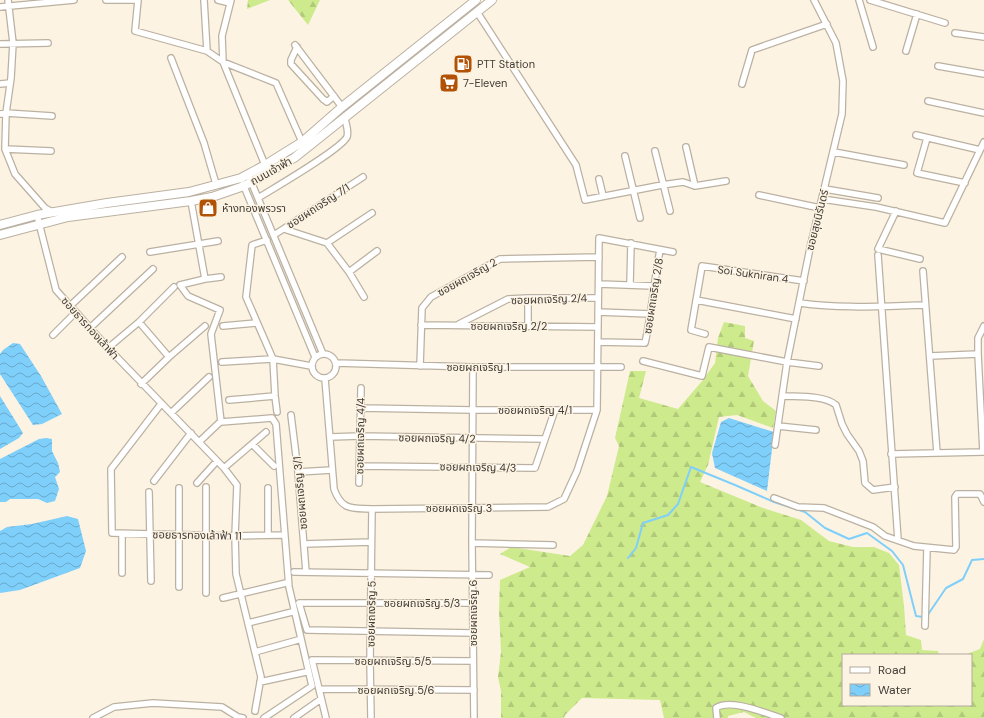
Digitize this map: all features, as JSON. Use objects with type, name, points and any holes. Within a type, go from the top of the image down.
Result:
[{"type":"main road","name":"ถนนเจ้าฟ้า","points":[[0,225],[37,215],[107,203],[189,192],[216,184],[246,180],[265,165],[302,142],[342,107],[476,0]]},
{"type":"main road","name":"ถนนเจ้าฟ้า","points":[[0,235],[68,217],[191,202],[212,198],[246,180],[294,158],[492,0]]},
{"type":"street","points":[[0,7],[8,3],[74,0]]},
{"type":"street","points":[[106,0],[138,0],[135,31],[207,51],[223,62],[276,83],[302,142]]},
{"type":"street","points":[[204,0],[207,51]]},
{"type":"street","points":[[218,0],[230,2],[222,36],[223,62],[265,165]]},
{"type":"street","name":"ซอยสุขนิรันดร์","points":[[775,445],[787,362],[810,248],[842,114],[843,81],[836,43],[814,0]]},
{"type":"street","points":[[859,0],[873,47]]},
{"type":"street","points":[[870,0],[945,23]]},
{"type":"street","points":[[8,3],[12,43],[10,83],[6,113],[5,149],[15,174],[45,208],[54,212]]},
{"type":"street","points":[[477,12],[576,165],[585,200],[683,182],[695,186],[726,181]]},
{"type":"street","points":[[906,52],[917,14]]},
{"type":"street","points":[[742,84],[752,50],[827,24]]},
{"type":"street","points":[[955,33],[984,38]]},
{"type":"street","points":[[0,44],[48,43]]},
{"type":"street","points":[[334,96],[327,102],[291,64],[296,46],[334,96],[342,107]]},
{"type":"street","points":[[172,58],[204,143],[216,184]]},
{"type":"street","points":[[938,66],[984,74]]},
{"type":"street","points":[[0,84],[10,83]]},
{"type":"street","points":[[928,101],[984,113]]},
{"type":"street","points":[[0,114],[6,113],[52,116]]},
{"type":"street","points":[[258,198],[322,157],[342,142],[348,132],[345,118]]},
{"type":"street","points":[[916,135],[980,150]]},
{"type":"street","points":[[927,138],[916,173],[965,183]]},
{"type":"street","points":[[822,199],[876,207],[945,223],[984,142]]},
{"type":"street","points":[[686,147],[695,186]]},
{"type":"street","points":[[5,149],[51,152]]},
{"type":"street","points":[[655,151],[662,185],[670,211]]},
{"type":"street","points":[[834,152],[904,165]]},
{"type":"street","points":[[625,156],[640,218]]},
{"type":"street","name":"ซอยผถเจริญ 7/1","points":[[274,235],[363,177]]},
{"type":"street","points":[[599,179],[603,196]]},
{"type":"street","points":[[246,180],[258,198],[323,354]]},
{"type":"street","points":[[246,180],[267,240],[315,357]]},
{"type":"street","points":[[825,189],[878,198]]},
{"type":"street","points":[[759,195],[820,208]]},
{"type":"street","points":[[191,202],[205,279]]},
{"type":"street","points":[[896,211],[878,249],[920,259]]},
{"type":"street","points":[[327,243],[372,213]]},
{"type":"street","name":"ซอยธารทองเล้าฟ้า","points":[[37,215],[56,290],[141,384],[224,468],[237,485],[235,536]]},
{"type":"street","points":[[284,229],[327,243],[349,272],[364,297]]},
{"type":"street","points":[[598,367],[599,238],[673,252]]},
{"type":"street","points":[[267,240],[252,245],[246,297],[273,359],[276,412]]},
{"type":"street","points":[[150,252],[218,241]]},
{"type":"street","points":[[630,284],[631,243]]},
{"type":"street","name":"ซอยผถเจริญ 2/8","points":[[598,342],[645,343],[651,314],[653,286],[660,250]]},
{"type":"street","points":[[349,272],[378,251]]},
{"type":"street","points":[[878,255],[880,306],[898,540]]},
{"type":"street","points":[[70,306],[122,257]]},
{"type":"street","name":"ซอยผถเจริญ 2","points":[[420,366],[422,308],[431,297],[500,258],[599,257]]},
{"type":"street","name":"Soi Sukniran 4","points":[[696,300],[702,266],[804,281]]},
{"type":"street","points":[[90,328],[153,269]]},
{"type":"street","points":[[923,271],[937,452]]},
{"type":"street","points":[[221,277],[180,285],[188,296],[220,310],[211,334],[221,422],[272,418],[276,424],[289,587],[312,686],[264,718]]},
{"type":"street","points":[[599,284],[653,286]]},
{"type":"street","points":[[108,348],[139,322],[174,287]]},
{"type":"street","points":[[528,298],[528,325]]},
{"type":"street","name":"ซอยผถเจริญ 2/4","points":[[457,325],[508,299],[598,298]]},
{"type":"street","points":[[705,334],[691,330],[696,300],[796,319]]},
{"type":"street","points":[[800,303],[827,307],[926,304]]},
{"type":"street","points":[[53,335],[76,312]]},
{"type":"street","points":[[598,312],[651,314]]},
{"type":"street","points":[[139,322],[169,357]]},
{"type":"street","points":[[223,326],[257,323]]},
{"type":"street","name":"ซอยผถเจริญ 2/2","points":[[421,325],[528,325],[598,327]]},
{"type":"street","points":[[141,384],[169,357],[205,326]]},
{"type":"street","points":[[891,454],[982,452],[978,338],[982,334],[984,326]]},
{"type":"street","points":[[643,360],[702,376],[709,347],[787,362],[820,366]]},
{"type":"street","points":[[323,354],[330,355],[336,363],[335,372],[329,378],[325,379],[317,377],[314,374],[311,366],[315,357],[323,354]]},
{"type":"street","points":[[930,356],[978,354]]},
{"type":"street","points":[[978,354],[981,364],[984,365]]},
{"type":"street","points":[[222,362],[273,359],[311,366]]},
{"type":"street","name":"ซอยผถเจริญ 1","points":[[336,363],[473,367],[621,367]]},
{"type":"street","points":[[473,367],[473,508]]},
{"type":"street","name":"ซอยผถเจริญ 3","points":[[325,379],[334,489],[338,500],[349,508],[548,507],[564,499],[577,471],[597,410],[598,367]]},
{"type":"street","points":[[171,413],[209,377]]},
{"type":"street","name":"ซอยผถเจริญ 4/4","points":[[359,483],[361,388]]},
{"type":"street","points":[[229,400],[274,396]]},
{"type":"street","points":[[783,396],[828,400],[836,405],[842,424],[859,451],[863,461],[865,483],[873,490],[895,487]]},
{"type":"street","name":"ซอยธารทองเล้าฟ้า 11","points":[[161,404],[111,469],[112,533],[235,536],[282,535]]},
{"type":"street","name":"ซอยผถเจริญ 4/1","points":[[360,408],[597,410]]},
{"type":"street","name":"ซอยผถเจริญ 4/3","points":[[360,466],[535,468],[555,410]]},
{"type":"street","name":"ซอยผถเจริญ 3/1","points":[[291,415],[298,472],[306,572]]},
{"type":"street","points":[[199,442],[219,423]]},
{"type":"street","points":[[778,426],[816,430]]},
{"type":"street","points":[[224,468],[266,432]]},
{"type":"street","points":[[154,481],[191,433]]},
{"type":"street","name":"ซอยผถเจริญ 4/2","points":[[330,437],[360,436],[545,440]]},
{"type":"street","points":[[252,444],[274,466]]},
{"type":"street","points":[[197,483],[217,461]]},
{"type":"street","points":[[298,472],[332,470]]},
{"type":"street","points":[[206,487],[206,593]]},
{"type":"street","points":[[179,488],[179,587]]},
{"type":"street","points":[[268,488],[268,535]]},
{"type":"street","points":[[149,492],[151,581]]},
{"type":"street","points":[[774,498],[798,507],[824,508],[873,527],[882,535],[914,546],[954,550],[956,547],[955,497],[957,494],[980,494],[984,502]]},
{"type":"street","name":"ซอยผถเจริญ 6","points":[[473,508],[474,718]]},
{"type":"street","name":"ซอยผถเงริญ 5","points":[[371,718],[370,661],[372,509]]},
{"type":"street","points":[[122,534],[122,573]]},
{"type":"street","points":[[235,536],[236,574],[261,677],[256,711]]},
{"type":"street","points":[[304,544],[371,542]]},
{"type":"street","points":[[472,543],[553,545]]},
{"type":"street","points":[[925,620],[928,548]]},
{"type":"street","points":[[294,572],[489,575]]},
{"type":"street","points":[[223,598],[286,583]]},
{"type":"street","name":"ซอยผถเจริญ 5/3","points":[[371,632],[307,630],[299,603],[473,603]]},
{"type":"street","points":[[248,623],[292,612]]},
{"type":"street","points":[[371,632],[473,633]]},
{"type":"street","points":[[255,652],[298,640]]},
{"type":"street","name":"ซอยผถเจริญ 5/5","points":[[318,689],[312,660],[473,661]]},
{"type":"street","points":[[260,682],[306,672]]},
{"type":"street","points":[[318,689],[326,718]]},
{"type":"street","name":"ซอยผถเจริญ 5/6","points":[[318,689],[474,690]]},
{"type":"street","points":[[294,718],[321,699]]},
{"type":"street","points":[[93,718],[114,707],[153,703],[222,707],[235,717],[243,718]]},
{"type":"street","points":[[717,718],[716,708],[720,704],[730,704],[746,707],[780,718]]},
{"type":"green space","points":[[248,0],[270,0],[247,9]]},
{"type":"green space","points":[[288,0],[320,0],[308,25]]},
{"type":"green space","points":[[724,322],[745,326],[745,338],[754,341],[748,376],[763,401],[776,411],[773,428],[737,415],[719,417],[708,465],[700,482],[763,508],[801,520],[829,541],[853,547],[874,547],[889,553],[899,565],[906,635],[921,640],[922,650],[938,651],[939,654],[842,654],[842,706],[972,706],[972,654],[967,654],[980,649],[984,639],[984,718],[756,718],[744,712],[728,716],[728,718],[664,718],[660,700],[582,698],[565,715],[564,718],[501,718],[501,691],[498,677],[501,652],[499,610],[500,580],[530,567],[500,554],[511,547],[570,556],[583,545],[607,496],[619,446],[615,438],[630,371],[646,371],[639,398],[678,409],[703,380],[715,363],[718,338]]},
{"type":"water","points":[[13,343],[20,344],[41,376],[62,414],[42,424],[33,425],[0,374],[0,354]]},
{"type":"water","points":[[0,396],[23,433],[19,438],[0,449]]},
{"type":"water","points":[[729,418],[774,432],[767,491],[715,468],[712,453],[721,422]]},
{"type":"water","points":[[39,439],[52,439],[52,451],[58,463],[60,472],[55,477],[59,489],[55,501],[47,503],[38,499],[10,499],[6,502],[0,502],[0,459]]},
{"type":"water","points":[[67,516],[78,519],[86,551],[80,568],[20,590],[0,593],[0,531],[7,527],[32,524]]},
{"type":"waterway","points":[[628,558],[636,548],[643,523],[668,515],[678,504],[691,467],[774,502],[805,512],[825,528],[849,539],[867,533],[892,551],[903,565],[916,616],[923,617]]},
{"type":"waterway","points":[[927,616],[946,588],[963,579],[972,560],[984,559]]},
{"type":"place","name":"PTT Station","points":[[463,64]]},
{"type":"place","name":"7-Eleven","points":[[449,83]]},
{"type":"place","name":"ห้างทองพรวรา","points":[[208,208]]}]
